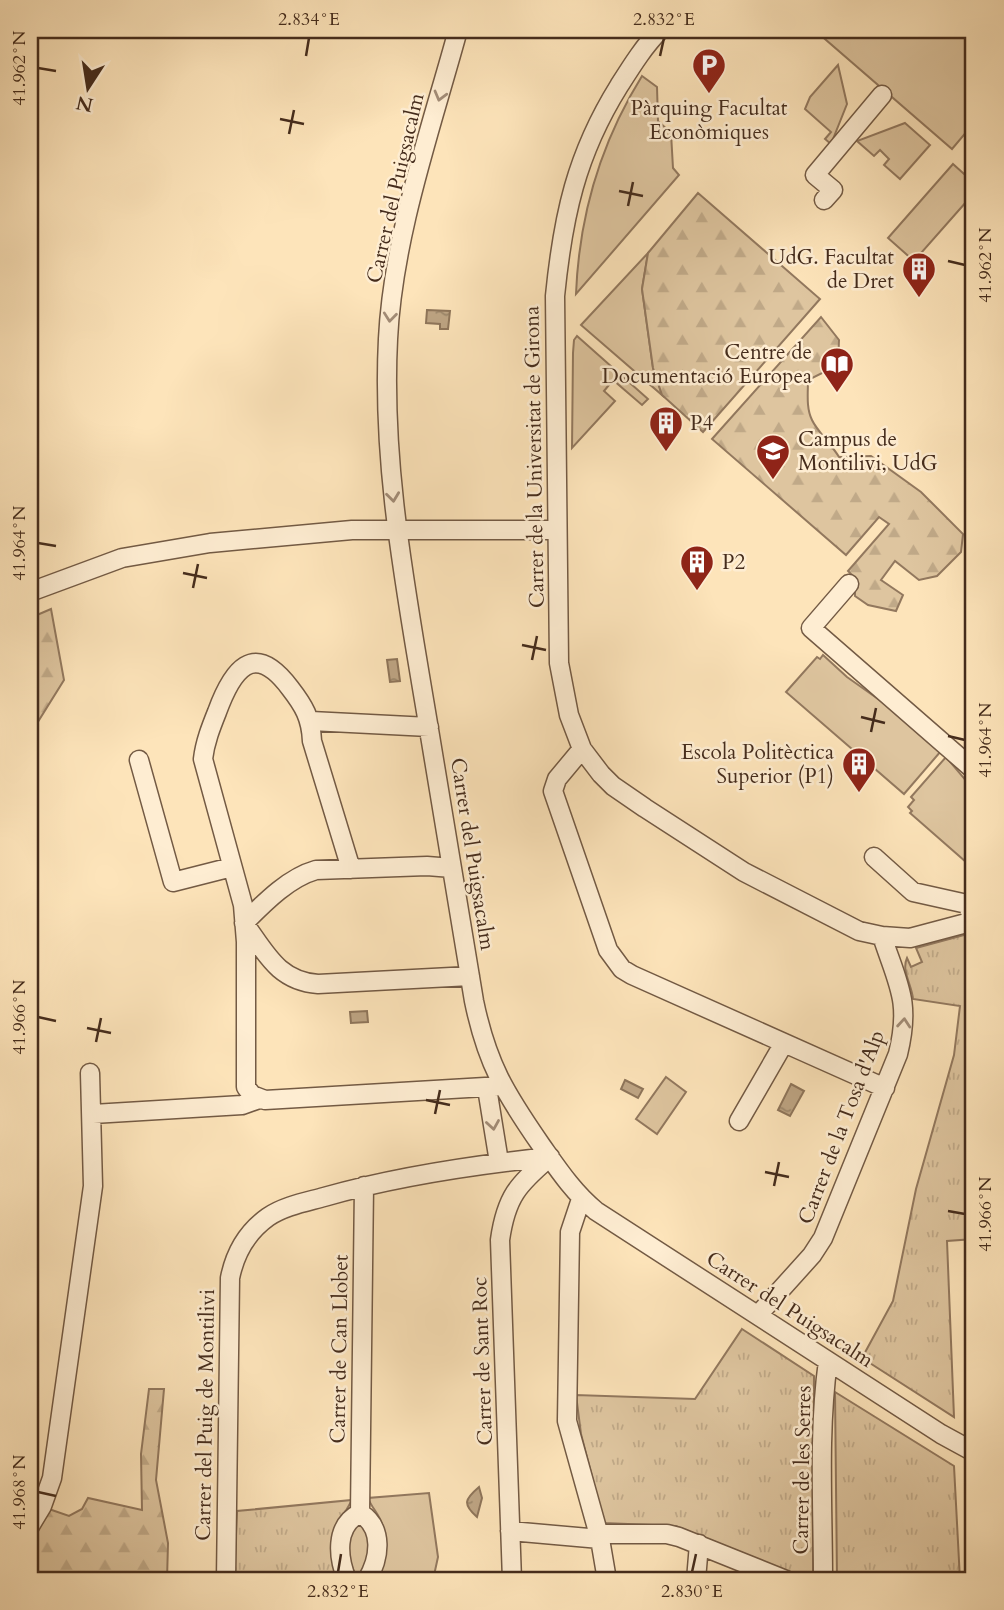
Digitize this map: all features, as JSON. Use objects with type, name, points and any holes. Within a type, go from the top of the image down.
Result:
[{"type":"street","name":"Carrer del Puigsacalm","points":[[458,30],[408,213],[394,282],[388,339],[389,449],[402,575],[470,976],[494,1087],[550,1157],[564,1179],[581,1199],[596,1211],[974,1452]]},
{"type":"street","name":"Carrer de la Universitat de Girona","points":[[660,30],[627,72],[597,120],[566,213],[555,296],[559,663],[569,715],[582,749],[613,786],[744,872],[859,931],[910,938],[974,921]]},
{"type":"street","points":[[824,200],[833,190],[807,177],[881,94]]},
{"type":"street","points":[[30,592],[122,558],[166,550],[332,531],[557,530]]},
{"type":"street","points":[[849,584],[811,628],[820,644],[974,770]]},
{"type":"street","points":[[259,1099],[246,1087],[245,1076],[243,905],[203,759],[206,740],[228,683],[242,668],[265,665],[274,669],[311,721],[312,741],[351,869]]},
{"type":"street","points":[[311,721],[429,727]]},
{"type":"street","points":[[582,749],[557,779],[553,791],[614,961],[632,975],[885,1088]]},
{"type":"street","points":[[139,760],[173,882],[232,867]]},
{"type":"street","points":[[874,857],[913,892],[967,904],[974,921]]},
{"type":"street","points":[[244,923],[304,873],[316,870],[452,868]]},
{"type":"street","points":[[244,923],[270,959],[297,981],[318,984],[470,976]]},
{"type":"street","name":"Carrer de la Tosa d'Alp","points":[[758,1315],[812,1255],[823,1238],[898,1054],[905,1012],[901,987],[882,936]]},
{"type":"street","points":[[739,1121],[783,1043]]},
{"type":"street","points":[[30,1526],[47,1492],[55,1456],[93,1186],[90,1073]]},
{"type":"street","points":[[93,1114],[243,1105],[259,1099],[494,1087],[499,1162]]},
{"type":"street","name":"Carrer del Puig de Montilivi","points":[[226,1580],[229,1289],[232,1265],[247,1237],[269,1216],[290,1207],[364,1186],[499,1162],[550,1157]]},
{"type":"street","name":"Carrer de Sant Roc","points":[[512,1580],[500,1240],[506,1212],[515,1191],[524,1179],[550,1157]]},
{"type":"street","name":"Carrer de Can Llobet","points":[[360,1513],[364,1186]]},
{"type":"street","points":[[581,1199],[570,1232],[568,1421],[599,1536],[607,1580]]},
{"type":"street","name":"Carrer de les Serres","points":[[823,1580],[822,1444],[828,1361]]},
{"type":"street","points":[[347,1580],[341,1559],[342,1535],[346,1524],[360,1513],[370,1520],[377,1540],[377,1554],[367,1580]]},
{"type":"street","points":[[510,1531],[599,1536],[667,1534],[699,1544],[786,1580]]},
{"type":"street","points":[[696,1580],[699,1544]]},
{"type":"green space","points":[[820,30],[974,30],[974,123],[952,149],[818,33]]},
{"type":"green space","points":[[838,65],[847,104],[831,144],[825,139],[831,132],[805,109],[810,97]]},
{"type":"green space","points":[[642,76],[657,87],[658,121],[671,133],[673,168],[679,175],[576,294],[582,237],[595,181],[615,127]]},
{"type":"green space","points":[[905,123],[930,145],[900,179],[884,165],[889,159],[880,150],[874,156],[857,141]]},
{"type":"green space","points":[[953,164],[974,183],[974,193],[914,261],[888,238]]},
{"type":"green space","points":[[698,193],[820,299],[703,432],[662,395],[653,368],[642,289],[648,253]]},
{"type":"green space","points":[[648,253],[642,289],[653,368],[662,395],[581,325]]},
{"type":"green space","points":[[821,317],[839,340],[838,365],[808,380],[808,405],[814,424],[839,457],[871,456],[921,492],[963,534],[961,552],[937,576],[919,580],[895,561],[881,580],[903,595],[896,611],[868,605],[855,596],[855,578],[848,571],[889,524],[879,517],[846,555],[712,439]]},
{"type":"green space","points":[[577,336],[648,399],[642,405],[613,380],[604,391],[615,401],[572,448],[573,353]]},
{"type":"green space","points":[[51,609],[64,680],[31,733],[35,755],[30,762],[30,618]]},
{"type":"green space","points":[[823,655],[941,751],[904,794],[786,692],[817,657],[820,659]]},
{"type":"green space","points":[[946,757],[974,790],[974,869],[910,813],[912,811],[908,807],[914,800],[911,797]]},
{"type":"green space","points":[[964,935],[974,935],[974,1239],[947,1241],[954,1417],[862,1358],[893,1301],[916,1189],[954,1055],[960,1006],[913,999],[905,963],[907,958],[911,967],[922,962],[916,948]]},
{"type":"green space","points":[[666,1077],[686,1092],[657,1134],[636,1119]]},
{"type":"green space","points":[[742,1329],[814,1376],[813,1580],[807,1580],[676,1526],[604,1523],[581,1434],[576,1395],[695,1399]]},
{"type":"green space","points":[[149,1389],[164,1389],[156,1480],[168,1543],[167,1580],[30,1580],[30,1531],[46,1508],[69,1516],[82,1509],[88,1498],[142,1510],[141,1454]]},
{"type":"green space","points":[[835,1392],[954,1466],[960,1580],[837,1580]]},
{"type":"green space","points":[[429,1493],[438,1557],[433,1580],[377,1580],[385,1557],[386,1542],[383,1526],[368,1498]]},
{"type":"green space","points":[[352,1500],[335,1530],[340,1580],[234,1580],[237,1511]]},
{"type":"green space","points":[[357,1523],[365,1524],[372,1554],[361,1574],[354,1572],[349,1553],[350,1534]]},
{"type":"water","points":[[427,310],[450,311],[448,329],[440,329],[440,324],[426,323]]},
{"type":"water","points":[[397,659],[400,681],[390,682],[387,660]]},
{"type":"water","points":[[367,1011],[368,1022],[351,1023],[350,1012]]},
{"type":"water","points":[[625,1080],[643,1089],[638,1098],[621,1089]]},
{"type":"water","points":[[791,1084],[804,1091],[790,1116],[778,1110]]},
{"type":"water","points":[[479,1487],[482,1498],[477,1517],[469,1509],[467,1502]]},
{"type":"place","name":"Pàrquing Facultat Econòmiques","points":[[709,95]]},
{"type":"place","name":"UdG. Facultat de Dret","points":[[919,299]]},
{"type":"place","name":"Centre de Documentació Europea","points":[[837,394]]},
{"type":"place","name":"P4","points":[[666,453]]},
{"type":"place","name":"Campus de Montilivi, UdG","points":[[773,481]]},
{"type":"place","name":"P2","points":[[697,592]]},
{"type":"place","name":"Escola Politèctica Superior (P1)","points":[[859,794]]}]
